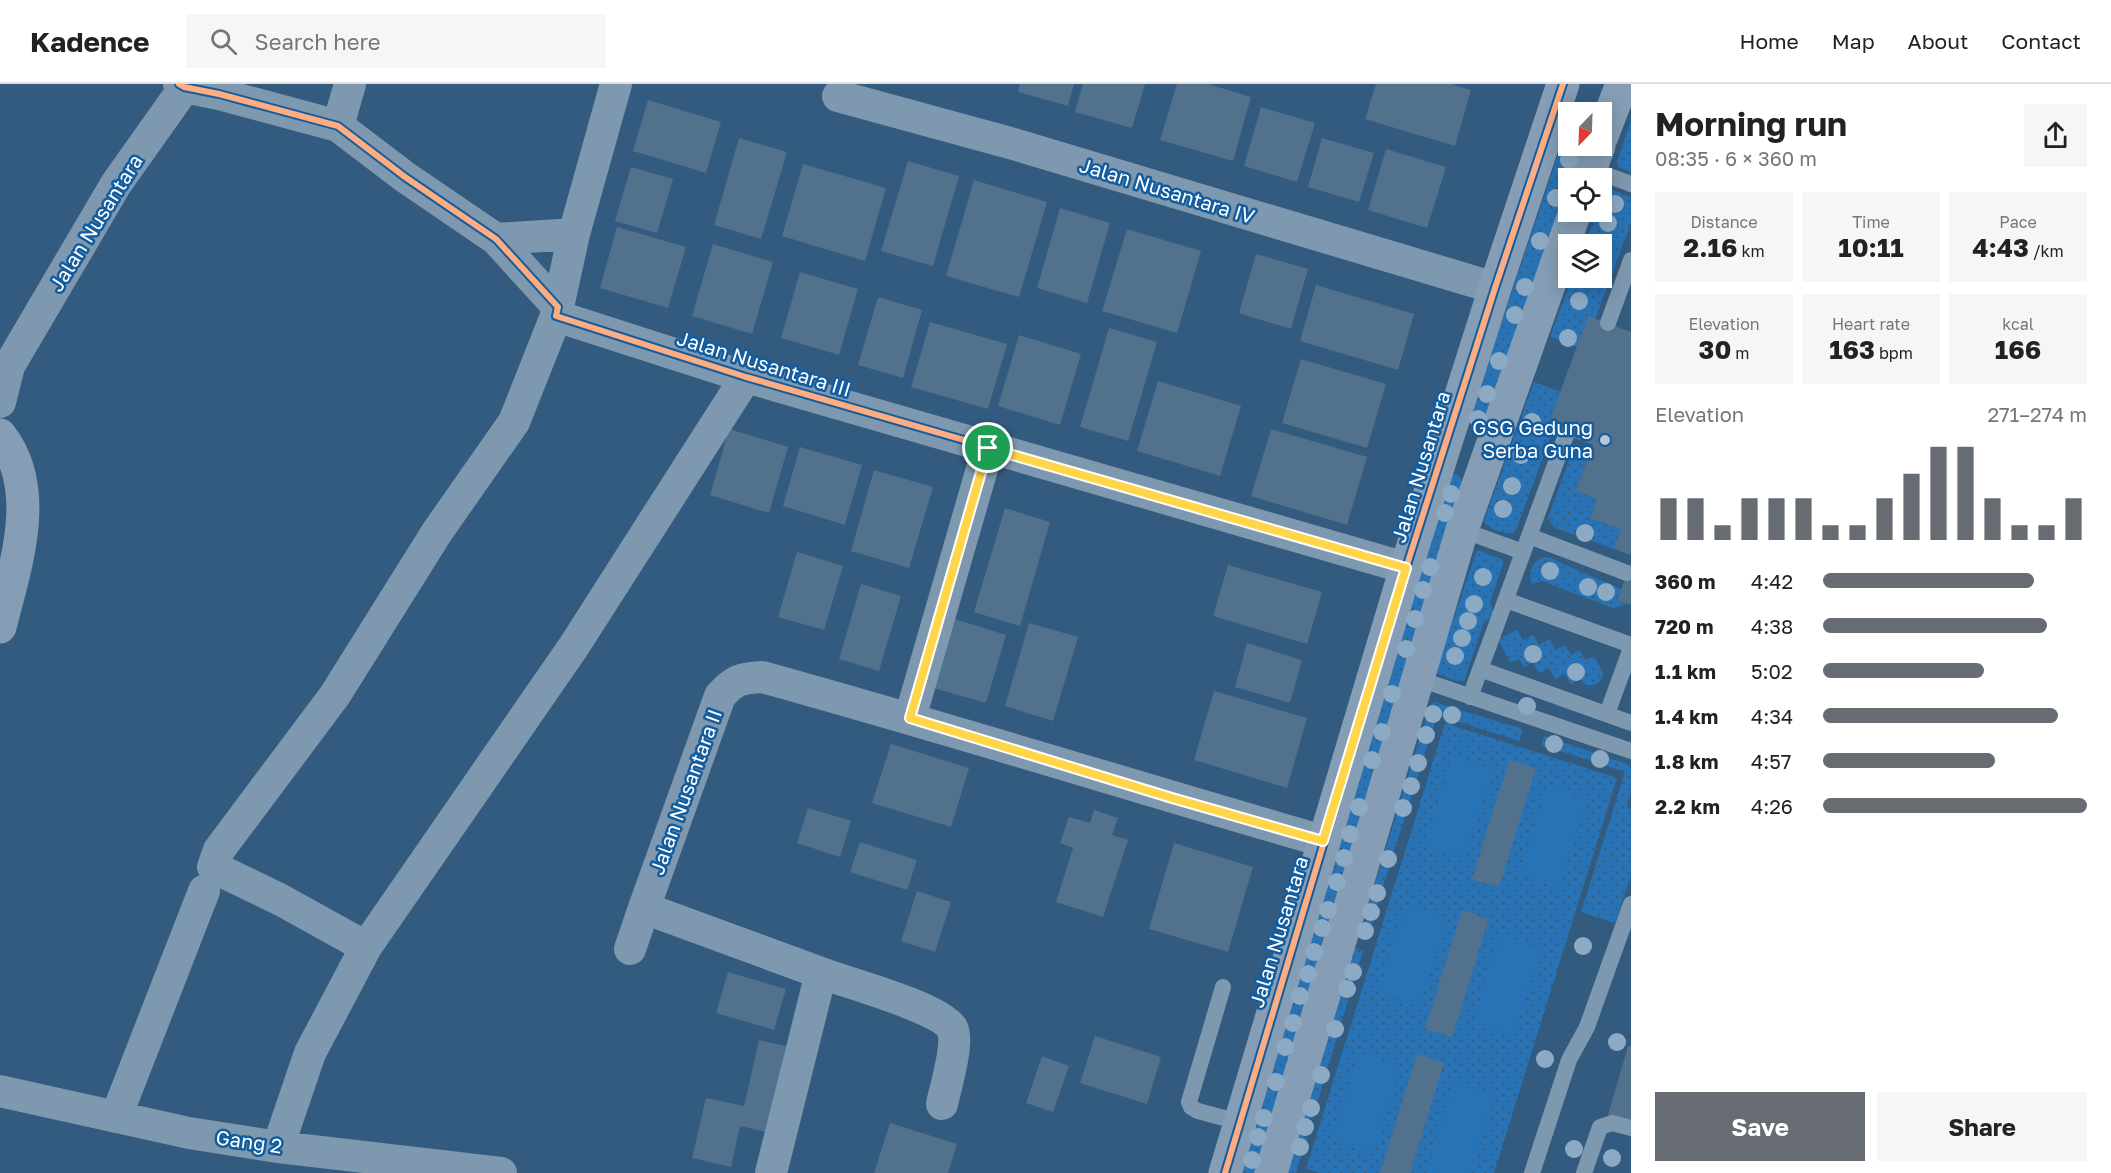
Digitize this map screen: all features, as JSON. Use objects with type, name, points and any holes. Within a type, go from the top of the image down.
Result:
[{"type":"street","points":[[338,126],[350,84]]},
{"type":"street","points":[[366,947],[281,900],[213,867],[219,850],[335,695],[437,532],[514,422],[557,312],[574,234],[616,84]]},
{"type":"street","name":"Jalan Nusantara","points":[[1225,1173],[1406,568],[1563,84]]},
{"type":"street","points":[[1612,110],[1622,84]]},
{"type":"street","name":"Jalan Nusantara III","points":[[184,85],[338,126],[405,177],[496,239],[557,312],[746,377],[1406,568]]},
{"type":"street","name":"Jalan Nusantara","points":[[0,402],[5,370],[116,184],[184,85]]},
{"type":"street","name":"Jalan Nusantara IV","points":[[838,96],[1010,143],[1495,288]]},
{"type":"street","points":[[1271,1173],[1462,530],[1572,222]]},
{"type":"street","points":[[496,239],[574,234]]},
{"type":"street","points":[[278,1147],[310,1053],[366,947],[573,646],[746,377]]},
{"type":"street","points":[[0,435],[21,476],[24,505],[21,529],[2,611]]},
{"type":"street","points":[[1444,447],[1486,461]]},
{"type":"street","points":[[910,718],[988,448]]},
{"type":"street","name":"Jalan Nusantara II","points":[[630,949],[720,696],[732,683],[748,678],[762,677],[910,718],[1172,798],[1323,841]]},
{"type":"street","points":[[116,1117],[204,891]]},
{"type":"street","points":[[644,908],[916,1006],[938,1016],[952,1028],[955,1040],[942,1104]]},
{"type":"street","points":[[771,1173],[821,973]]},
{"type":"street","name":"Gang 2","points":[[0,1091],[189,1133],[278,1147],[501,1173]]},
{"type":"lane","points":[[1592,164],[1631,184]]},
{"type":"lane","points":[[1608,323],[1631,260]]},
{"type":"lane","points":[[1470,697],[1566,435]]},
{"type":"lane","points":[[1462,530],[1526,544],[1627,573]]},
{"type":"lane","points":[[1506,600],[1631,647],[1607,714]]},
{"type":"lane","points":[[1480,669],[1631,723]]},
{"type":"lane","points":[[1419,679],[1631,751]]},
{"type":"lane","points":[[1532,1173],[1569,1060],[1587,1027],[1626,938],[1631,904]]},
{"type":"lane","points":[[1222,987],[1189,1102],[1191,1107],[1198,1111],[1239,1122]]},
{"type":"lane","points":[[1584,1173],[1600,1127],[1612,1123],[1631,1128]]},
{"type":"shaded area","points":[[1631,121],[1631,172],[1616,164]]},
{"type":"shaded area","points":[[1558,156],[1579,156],[1574,168],[1558,168],[1558,216],[1487,419],[1477,423],[1472,420],[1471,413]]},
{"type":"shaded area","points":[[1612,189],[1631,198],[1631,223],[1612,274],[1612,234],[1589,234],[1593,222],[1612,222]]},
{"type":"shaded area","points":[[1568,288],[1607,288],[1595,319],[1577,347],[1551,337]]},
{"type":"shaded area","points":[[1534,382],[1561,392],[1547,428],[1553,430],[1516,530],[1514,533],[1506,533],[1493,529],[1484,521]]},
{"type":"shaded area","points":[[1571,455],[1587,461],[1576,491],[1597,499],[1590,518],[1621,529],[1614,549],[1555,528],[1548,518]]},
{"type":"shaded area","points":[[1450,475],[1460,476],[1462,484],[1257,1173],[1242,1173]]},
{"type":"shaded area","points":[[1477,550],[1502,559],[1503,563],[1490,603],[1495,616],[1484,622],[1464,681],[1461,682],[1439,675],[1436,670]]},
{"type":"shaded area","points":[[1544,557],[1621,589],[1617,600],[1628,604],[1613,608],[1542,581],[1532,584],[1530,575],[1532,568]]},
{"type":"shaded area","points":[[1517,630],[1523,640],[1533,635],[1539,645],[1550,639],[1555,650],[1565,645],[1571,655],[1580,650],[1585,660],[1594,656],[1603,673],[1601,681],[1589,685],[1581,679],[1570,684],[1565,674],[1555,679],[1549,668],[1539,673],[1533,662],[1524,667],[1519,659],[1510,663],[1498,639]]},
{"type":"shaded area","points":[[1434,702],[1523,729],[1519,741],[1437,715],[1367,937],[1359,935],[1430,706]]},
{"type":"shaded area","points":[[1445,723],[1617,778],[1494,1173],[1320,1173],[1306,1169]]},
{"type":"shaded area","points":[[1544,736],[1627,764],[1631,769],[1631,792],[1627,807],[1631,808],[1631,875],[1615,923],[1581,912],[1625,772],[1542,745]]},
{"type":"shaded area","points":[[1452,757],[1492,770],[1465,858],[1424,846]]},
{"type":"shaded area","points":[[1547,786],[1586,799],[1559,888],[1519,876]]},
{"type":"shaded area","points":[[1406,905],[1446,918],[1419,1006],[1378,993]]},
{"type":"shaded area","points":[[1500,935],[1540,948],[1513,1035],[1473,1022]]},
{"type":"shaded area","points":[[1355,948],[1363,951],[1296,1173],[1287,1173]]},
{"type":"shaded area","points":[[1359,1053],[1400,1066],[1373,1154],[1332,1141]]},
{"type":"shaded area","points":[[1454,1082],[1494,1095],[1470,1173],[1435,1173],[1427,1170]]},
{"type":"building","points":[[1020,84],[1074,84],[1068,106],[1018,92]]},
{"type":"building","points":[[1083,84],[1145,84],[1132,128],[1075,112]]},
{"type":"building","points":[[1177,84],[1208,84],[1251,97],[1233,161],[1160,140]]},
{"type":"building","points":[[1376,84],[1451,84],[1471,90],[1455,146],[1365,119]]},
{"type":"building","points":[[648,100],[721,122],[706,173],[633,151]]},
{"type":"building","points":[[1261,107],[1315,123],[1297,182],[1244,166]]},
{"type":"building","points":[[739,138],[787,152],[761,239],[714,225]]},
{"type":"building","points":[[1322,138],[1374,153],[1359,202],[1308,187]]},
{"type":"building","points":[[1386,149],[1446,167],[1427,228],[1368,210]]},
{"type":"building","points":[[908,161],[959,176],[933,266],[881,251]]},
{"type":"building","points":[[803,164],[886,188],[865,261],[782,236]]},
{"type":"building","points":[[631,167],[673,179],[657,233],[615,221]]},
{"type":"building","points":[[974,180],[1047,202],[1019,297],[946,276]]},
{"type":"building","points":[[1060,208],[1110,223],[1087,303],[1037,288]]},
{"type":"building","points":[[617,227],[686,247],[668,308],[600,288]]},
{"type":"building","points":[[1127,229],[1201,251],[1177,333],[1102,311]]},
{"type":"building","points":[[713,244],[773,262],[752,334],[692,316]]},
{"type":"building","points":[[1256,254],[1308,269],[1291,329],[1239,313]]},
{"type":"building","points":[[800,272],[858,289],[839,355],[781,338]]},
{"type":"building","points":[[1316,285],[1414,314],[1398,370],[1300,341]]},
{"type":"building","points":[[878,297],[922,310],[903,378],[858,365]]},
{"type":"building","name":"GSG Gedung Serba Guna","points":[[1588,316],[1631,332],[1631,555],[1614,549],[1621,529],[1590,518],[1597,499],[1576,491],[1593,445],[1547,428]]},
{"type":"building","points":[[930,322],[1007,344],[988,409],[911,387]]},
{"type":"building","points":[[1109,328],[1157,342],[1128,441],[1080,427]]},
{"type":"building","points":[[1019,335],[1081,354],[1060,425],[998,406]]},
{"type":"building","points":[[1301,359],[1386,384],[1367,448],[1282,423]]},
{"type":"building","points":[[1158,381],[1241,406],[1220,476],[1137,451]]},
{"type":"building","points":[[729,429],[788,447],[769,513],[710,495]]},
{"type":"building","points":[[1271,429],[1367,457],[1347,525],[1251,496]]},
{"type":"building","points":[[800,447],[862,465],[845,525],[783,506]]},
{"type":"building","points":[[874,470],[933,487],[909,568],[851,551]]},
{"type":"building","points":[[1005,508],[1050,522],[1020,626],[974,612]]},
{"type":"building","points":[[797,552],[843,566],[824,630],[778,617]]},
{"type":"building","points":[[1631,563],[1631,605],[1617,600]]},
{"type":"building","points":[[1228,565],[1322,592],[1307,644],[1213,616]]},
{"type":"building","points":[[861,584],[901,596],[879,671],[839,659]]},
{"type":"building","points":[[951,618],[1006,635],[986,703],[930,687]]},
{"type":"building","points":[[1029,623],[1078,637],[1053,721],[1005,706]]},
{"type":"building","points":[[1247,643],[1302,660],[1290,703],[1235,687]]},
{"type":"building","points":[[1214,691],[1307,718],[1287,788],[1194,760]]},
{"type":"building","points":[[891,744],[969,768],[951,827],[872,803]]},
{"type":"building","points":[[1509,760],[1536,768],[1499,887],[1472,879]]},
{"type":"building","points":[[808,808],[851,821],[840,857],[797,843]]},
{"type":"building","points":[[1094,810],[1118,818],[1112,835],[1128,840],[1103,917],[1056,902],[1073,848],[1060,843],[1069,817],[1090,823]]},
{"type":"building","points":[[860,842],[917,860],[907,890],[850,872]]},
{"type":"building","points":[[1174,843],[1253,867],[1228,952],[1149,929]]},
{"type":"building","points":[[917,891],[951,902],[935,952],[901,941]]},
{"type":"building","points":[[1462,910],[1489,919],[1452,1037],[1425,1029]]},
{"type":"building","points":[[728,972],[786,989],[774,1030],[716,1013]]},
{"type":"building","points":[[1095,1036],[1161,1057],[1147,1104],[1080,1083]]},
{"type":"building","points":[[759,1040],[786,1046],[766,1132],[740,1126],[731,1167],[692,1158],[706,1098],[744,1106]]},
{"type":"building","points":[[1628,1046],[1631,1046],[1631,1122],[1608,1115]]},
{"type":"building","points":[[1417,1054],[1444,1063],[1410,1173],[1380,1173]]},
{"type":"building","points":[[1042,1056],[1069,1066],[1053,1112],[1026,1103]]},
{"type":"building","points":[[890,1123],[957,1144],[948,1173],[874,1173]]},
{"type":"cycle path","points":[[179,84],[338,126],[405,177],[496,239],[558,307],[556,316],[746,377],[1406,568]]},
{"type":"cycle path","points":[[1225,1173],[1406,568],[1563,84]]},
{"type":"place","name":"GSG Gedung Serba Guna","points":[[1605,440]]},
{"type":"route","points":[[988,448],[1406,568],[1323,841],[1172,798],[910,718],[988,448]]}]
